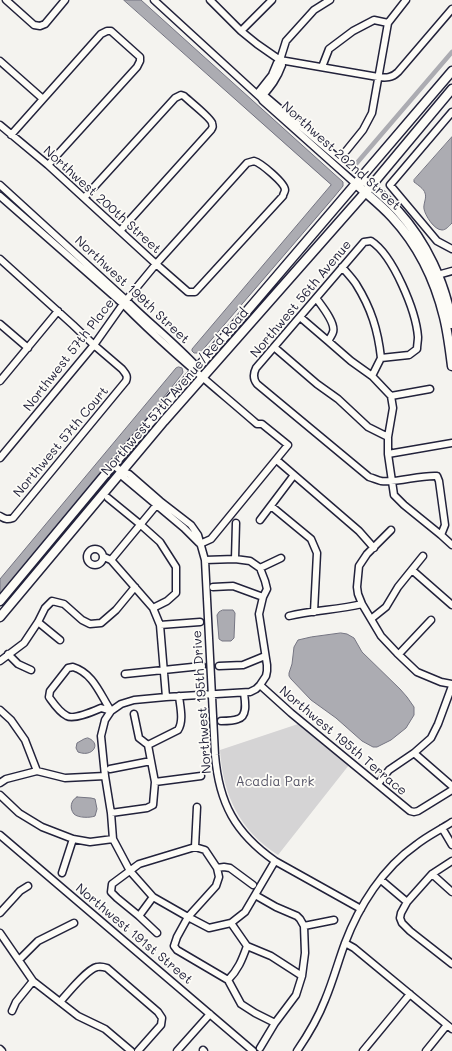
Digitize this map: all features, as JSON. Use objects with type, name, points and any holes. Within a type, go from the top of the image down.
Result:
[{"type":"main road","name":"Northwest 57th Avenue/Red Road","points":[[0,601],[113,465],[452,71]]},
{"type":"main road","name":"Northwest 57th Avenue/Red Road","points":[[0,617],[121,471],[368,189],[452,88]]},
{"type":"main road","name":"Northwest 202nd Street","points":[[358,181],[391,204],[412,228],[426,250],[445,318],[452,366]]},
{"type":"main road","name":"Northwest 202nd Street","points":[[434,276],[446,301],[452,324]]},
{"type":"street","points":[[6,0],[34,25],[40,26],[45,24],[65,0]]},
{"type":"street","name":"Northwest 202nd Street","points":[[154,0],[259,96],[266,98],[358,181]]},
{"type":"street","points":[[241,31],[272,0]]},
{"type":"street","points":[[259,96],[282,65],[280,60],[286,40],[314,10],[330,0]]},
{"type":"street","points":[[346,151],[364,130],[372,113],[388,24],[406,0]]},
{"type":"street","points":[[214,2],[241,31],[280,60],[388,78],[394,75],[412,56],[452,9]]},
{"type":"street","points":[[322,67],[329,49],[353,31],[374,20],[388,24]]},
{"type":"street","points":[[11,135],[101,34],[111,31],[140,56],[138,67],[48,165]]},
{"type":"street","points":[[0,61],[43,99]]},
{"type":"street","points":[[84,198],[175,98],[181,95],[209,118],[213,124],[211,130],[120,231]]},
{"type":"street","points":[[452,112],[390,185],[437,241],[452,249]]},
{"type":"street","name":"Northwest 200th Street","points":[[0,125],[48,165],[188,292]]},
{"type":"street","name":"Northwest 57th Place","points":[[0,458],[94,345],[125,302],[156,264],[248,164],[254,161],[261,164],[280,182],[285,189],[282,196],[195,292],[188,292]]},
{"type":"street","name":"Northwest 199th Street","points":[[0,185],[125,302],[140,321],[257,424],[262,424],[288,445],[210,539],[200,544]]},
{"type":"street","name":"Northwest 199th Street","points":[[0,196],[125,302]]},
{"type":"street","name":"Northwest 56th Avenue","points":[[381,358],[409,355],[417,349],[418,338],[416,323],[398,277],[377,245],[371,241],[364,242],[256,368],[254,372],[254,380],[369,477],[380,481],[392,481]]},
{"type":"street","points":[[0,259],[94,345]]},
{"type":"street","points":[[342,267],[356,284],[372,314],[379,339],[381,358],[372,376]]},
{"type":"street","points":[[434,276],[452,271]]},
{"type":"street","points":[[316,298],[326,311],[334,328],[334,332],[328,341]]},
{"type":"street","points":[[0,381],[58,311]]},
{"type":"street","points":[[300,317],[351,362],[372,376],[391,396],[393,408],[388,437],[388,454],[394,495],[452,544]]},
{"type":"street","points":[[0,324],[28,348]]},
{"type":"street","name":"Northwest 57th Court","points":[[0,516],[6,519],[13,518],[126,382],[126,373],[94,345]]},
{"type":"street","points":[[274,347],[317,384],[338,399],[368,427],[388,437]]},
{"type":"street","points":[[391,396],[430,390]]},
{"type":"street","points":[[388,454],[452,444]]},
{"type":"street","points":[[279,462],[359,531],[374,548]]},
{"type":"street","name":"Northwest 195th Drive","points":[[113,465],[121,471],[122,476],[191,525],[198,535],[205,560],[216,774],[225,804],[243,833],[263,853],[361,910]]},
{"type":"street","points":[[392,481],[428,475],[437,476],[445,525],[441,535]]},
{"type":"street","points":[[260,520],[294,476]]},
{"type":"street","points":[[108,498],[160,542],[176,567],[176,593],[153,608]]},
{"type":"street","points":[[111,560],[158,503]]},
{"type":"street","points":[[271,506],[311,539],[317,553],[314,612]]},
{"type":"street","points":[[235,559],[236,523]]},
{"type":"street","points":[[378,784],[389,770],[414,753],[431,738],[438,724],[452,685],[417,672],[398,654],[381,636],[362,604],[358,594],[357,587],[359,566],[367,554],[391,530]]},
{"type":"street","points":[[371,619],[386,607],[398,587],[423,556]]},
{"type":"street","points":[[104,557],[111,560],[153,608],[160,625],[166,697]]},
{"type":"street","points":[[260,568],[281,558]]},
{"type":"street","points":[[205,560],[250,560],[260,568],[267,589],[263,597],[259,614],[267,664],[266,676],[260,685],[250,692],[134,700],[121,704],[111,711],[105,720],[101,736],[114,839],[130,871],[153,897],[209,928],[230,923],[245,912],[275,861]]},
{"type":"street","points":[[412,570],[452,604]]},
{"type":"street","points":[[213,587],[233,586],[263,597]]},
{"type":"street","points":[[0,661],[24,642],[38,622],[45,608],[52,602],[64,604],[82,620],[90,624],[101,623],[116,610],[135,587]]},
{"type":"street","points":[[289,616],[302,613],[348,608],[362,604]]},
{"type":"street","points":[[398,654],[431,620]]},
{"type":"street","points":[[38,622],[60,640]]},
{"type":"street","points":[[160,625],[200,622]]},
{"type":"street","points":[[8,654],[14,661],[31,670]]},
{"type":"street","points":[[219,666],[243,664],[265,656]]},
{"type":"street","points":[[125,674],[202,666]]},
{"type":"street","points":[[73,667],[80,669],[93,680],[111,711],[101,708],[72,718],[67,717],[56,708],[49,697],[50,691],[68,668],[73,667]]},
{"type":"street","name":"Northwest 195th Terrace","points":[[260,685],[291,713],[410,811],[418,811],[452,790]]},
{"type":"street","points":[[221,721],[239,719],[244,715],[244,693]]},
{"type":"street","points":[[148,745],[178,730],[181,725],[179,696]]},
{"type":"street","points":[[0,710],[11,720],[24,740],[37,770]]},
{"type":"street","points":[[111,813],[147,808],[153,804],[155,782],[148,745],[139,738],[134,714]]},
{"type":"street","points":[[414,753],[452,786]]},
{"type":"street","points":[[110,768],[150,761]]},
{"type":"street","points":[[0,783],[6,779],[37,770],[65,778],[105,776]]},
{"type":"street","points":[[155,782],[201,776]]},
{"type":"street","points":[[0,795],[19,813],[42,827],[73,839],[90,842],[114,839]]},
{"type":"street","points":[[195,846],[197,807]]},
{"type":"street","points":[[297,1051],[309,1035],[325,1002],[345,943],[361,910],[380,880],[414,845],[452,822]]},
{"type":"street","points":[[442,828],[452,845]]},
{"type":"street","name":"Northwest 191st Street","points":[[0,835],[253,1051]]},
{"type":"street","points":[[62,873],[73,839]]},
{"type":"street","points":[[157,933],[140,916],[111,892],[112,884],[139,864],[195,846],[205,850],[217,868],[219,877],[216,886],[188,917],[177,937],[174,946],[177,950],[228,980],[241,1004],[275,1023]]},
{"type":"street","points":[[452,861],[432,874],[407,902],[400,918],[402,923],[452,964]]},
{"type":"street","points":[[217,868],[230,868],[253,885]]},
{"type":"street","points":[[432,874],[452,892]]},
{"type":"street","points":[[380,880],[407,902]]},
{"type":"street","points":[[0,913],[20,891],[28,886]]},
{"type":"street","points":[[255,895],[276,907],[297,916],[304,926],[305,953],[302,976],[296,995],[275,1023],[260,1048]]},
{"type":"street","points":[[140,916],[153,897]]},
{"type":"street","points":[[304,926],[334,920]]},
{"type":"street","points":[[19,960],[38,941],[74,923]]},
{"type":"street","points":[[230,923],[247,946],[271,956],[302,976]]},
{"type":"street","points":[[0,933],[33,981],[78,1016],[105,1029],[131,1051]]},
{"type":"street","points":[[345,943],[354,948],[450,1027],[426,1051]]},
{"type":"street","points":[[228,980],[235,973],[243,958],[247,946]]},
{"type":"street","points":[[60,1002],[81,979],[96,967],[102,966],[107,968],[158,1012],[162,1018],[161,1025],[138,1051]]},
{"type":"street","points":[[12,1011],[16,1002],[33,981]]},
{"type":"street","points":[[363,1051],[410,994]]},
{"type":"street","points":[[177,1051],[210,1014]]},
{"type":"green space","name":"Acadia Park","points":[[298,724],[349,765],[278,855],[264,845],[243,823],[229,796],[225,782],[220,750]]},
{"type":"shaded area","points":[[124,0],[141,0],[343,182],[343,186],[334,197],[200,353],[194,353],[192,349],[331,185]]},
{"type":"shaded area","points":[[452,137],[452,223],[446,229],[442,230],[436,228],[426,215],[424,209],[426,197],[425,193],[414,182],[414,180]]},
{"type":"shaded area","points":[[176,368],[182,368],[182,374],[116,458],[61,521],[0,595],[0,579]]},
{"type":"shaded area","points":[[223,610],[233,610],[235,613],[234,638],[231,641],[222,641],[219,639],[217,615]]},
{"type":"shaded area","points":[[341,633],[347,634],[354,638],[362,652],[400,689],[414,707],[414,715],[406,728],[391,740],[377,747],[373,747],[362,741],[336,718],[311,700],[289,676],[294,647],[298,640]]},
{"type":"shaded area","points":[[88,738],[94,743],[94,749],[88,753],[78,752],[76,748],[77,743]]},
{"type":"shaded area","points":[[77,797],[95,799],[97,809],[95,816],[84,817],[74,814],[71,804]]},
{"type":"waterway","points":[[356,164],[452,52]]}]
